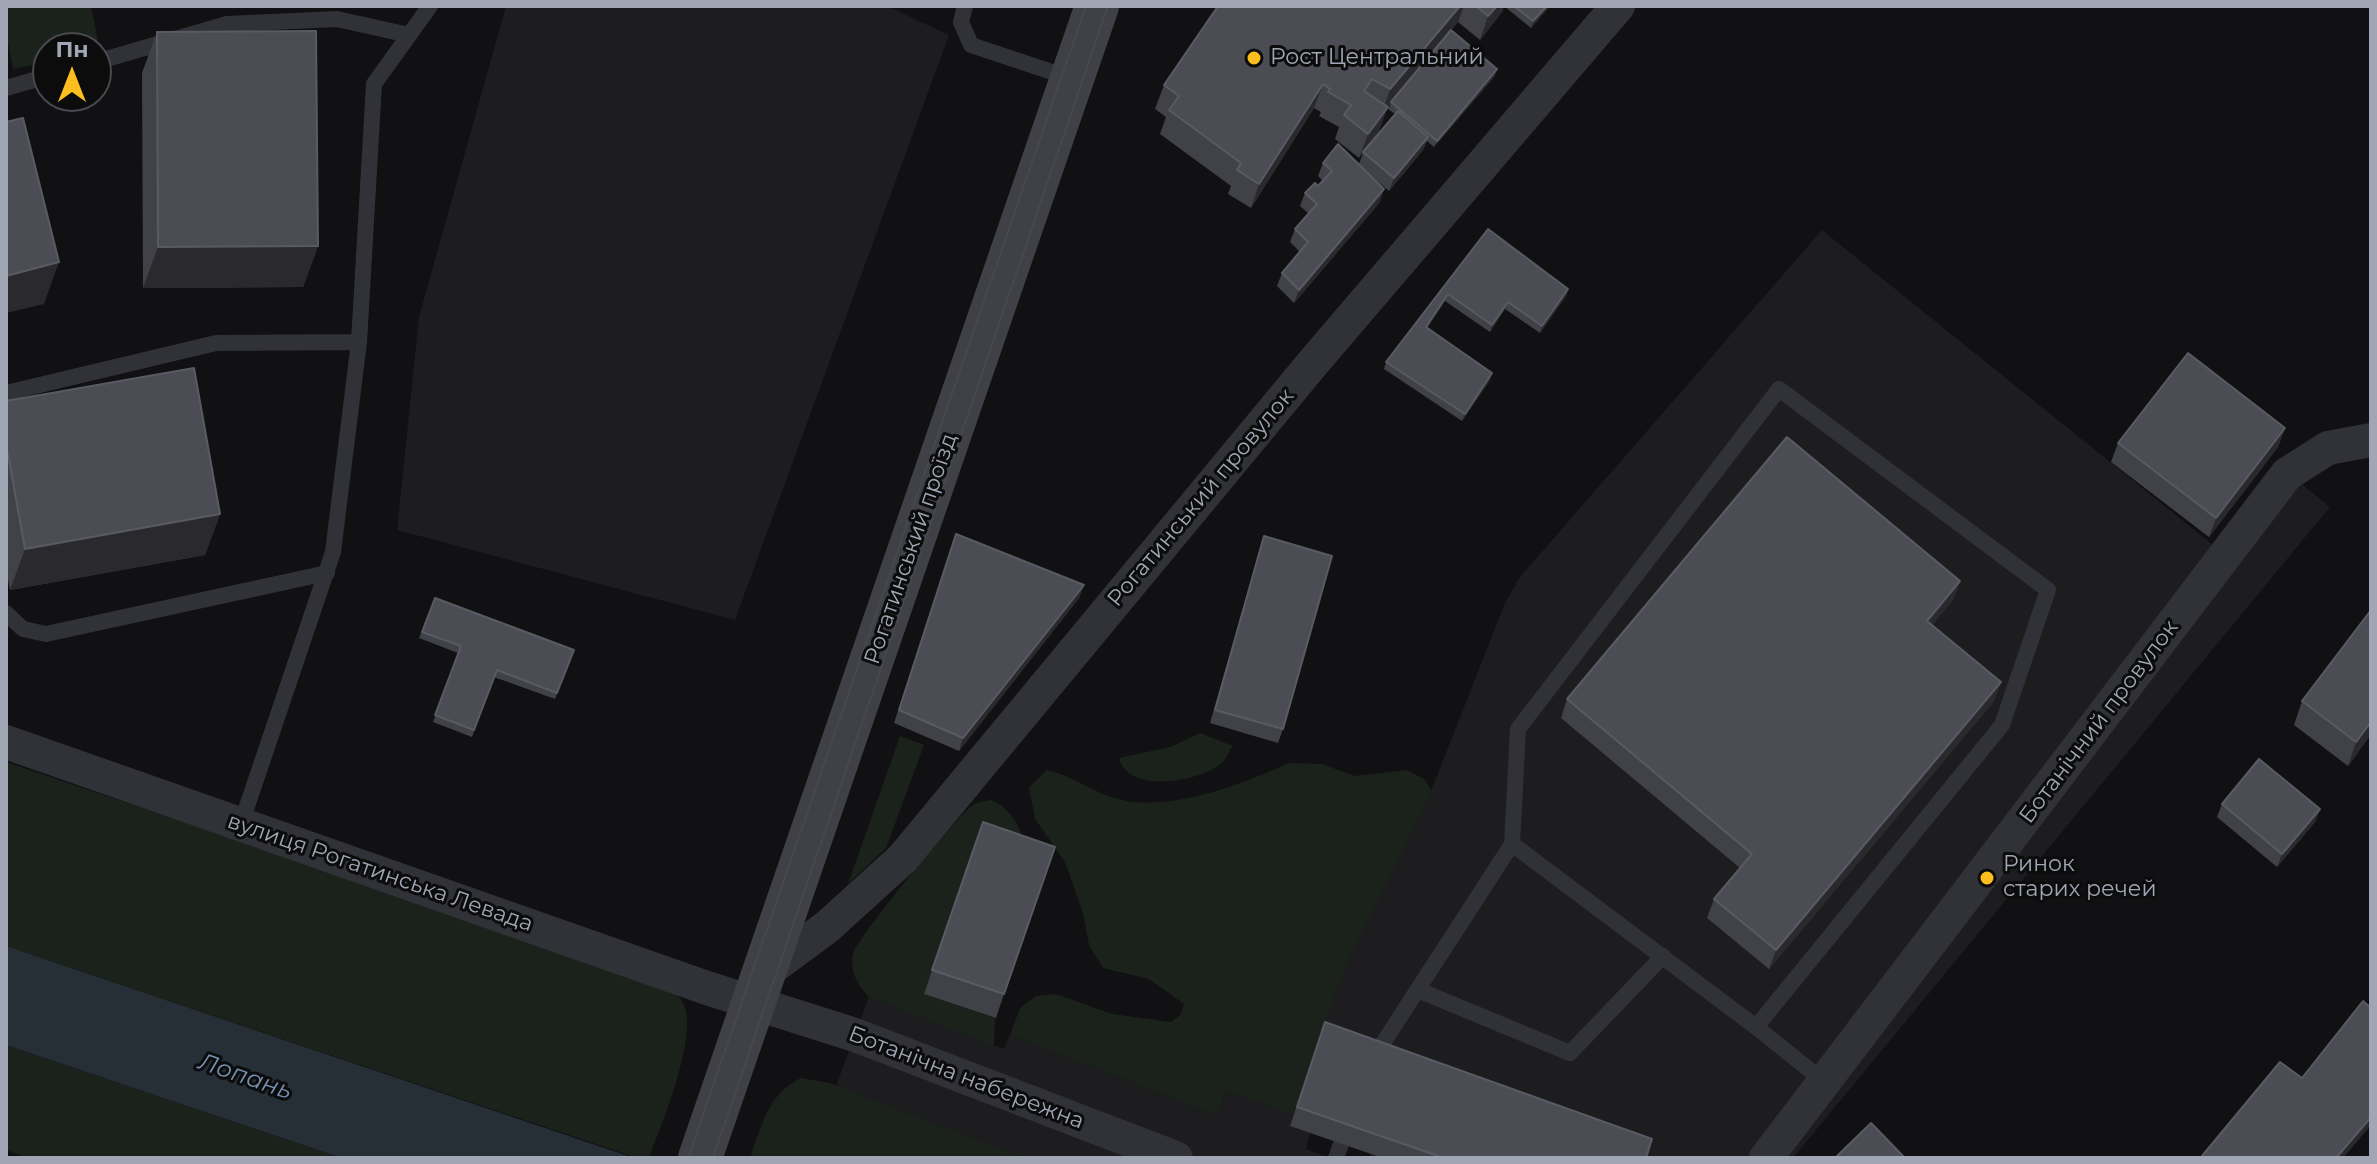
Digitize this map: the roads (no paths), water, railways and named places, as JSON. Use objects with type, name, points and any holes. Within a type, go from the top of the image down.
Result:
[{"type":"street","name":"Рогатинський проїзд","points":[[700,1158],[1097,6]]},
{"type":"street","name":"Рогатинський провулок","points":[[760,987],[903,858],[1608,9]]},
{"type":"street","name":"Ботанічний провулок","points":[[1766,1158],[2287,474],[2328,448],[2371,440]]},
{"type":"street","name":"вулиця Рогатинська Левада","points":[[6,742],[241,824],[760,987]]},
{"type":"street","name":"Ботанічна набережна","points":[[760,987],[855,1035],[1176,1158]]},
{"type":"lane","points":[[241,824],[333,552],[359,342],[374,84],[430,6]]},
{"type":"lane","points":[[965,6],[961,22],[971,45],[1072,78]]},
{"type":"lane","points":[[112,57],[227,24],[337,19],[409,35]]},
{"type":"lane","points":[[6,88],[32,81]]},
{"type":"lane","points":[[6,393],[216,343],[359,342]]},
{"type":"lane","points":[[1371,1061],[1512,844],[1518,729],[1779,389],[2048,590],[2002,725],[1756,1027]]},
{"type":"lane","points":[[6,613],[23,629],[46,634],[327,573]]},
{"type":"lane","points":[[1512,844],[1826,1083]]},
{"type":"lane","points":[[1418,990],[1570,1053],[1663,956]]},
{"type":"water","name":"Лопань","points":[[6,946],[634,1158],[342,1158],[6,1045]]},
{"type":"tram line","points":[[688,1158],[1086,6]]},
{"type":"tram line","points":[[713,1158],[1108,6]]},
{"type":"place","name":"Рост Центральний","points":[[1254,58]]},
{"type":"place","name":"Ринок старих речей","points":[[1987,878]]}]
